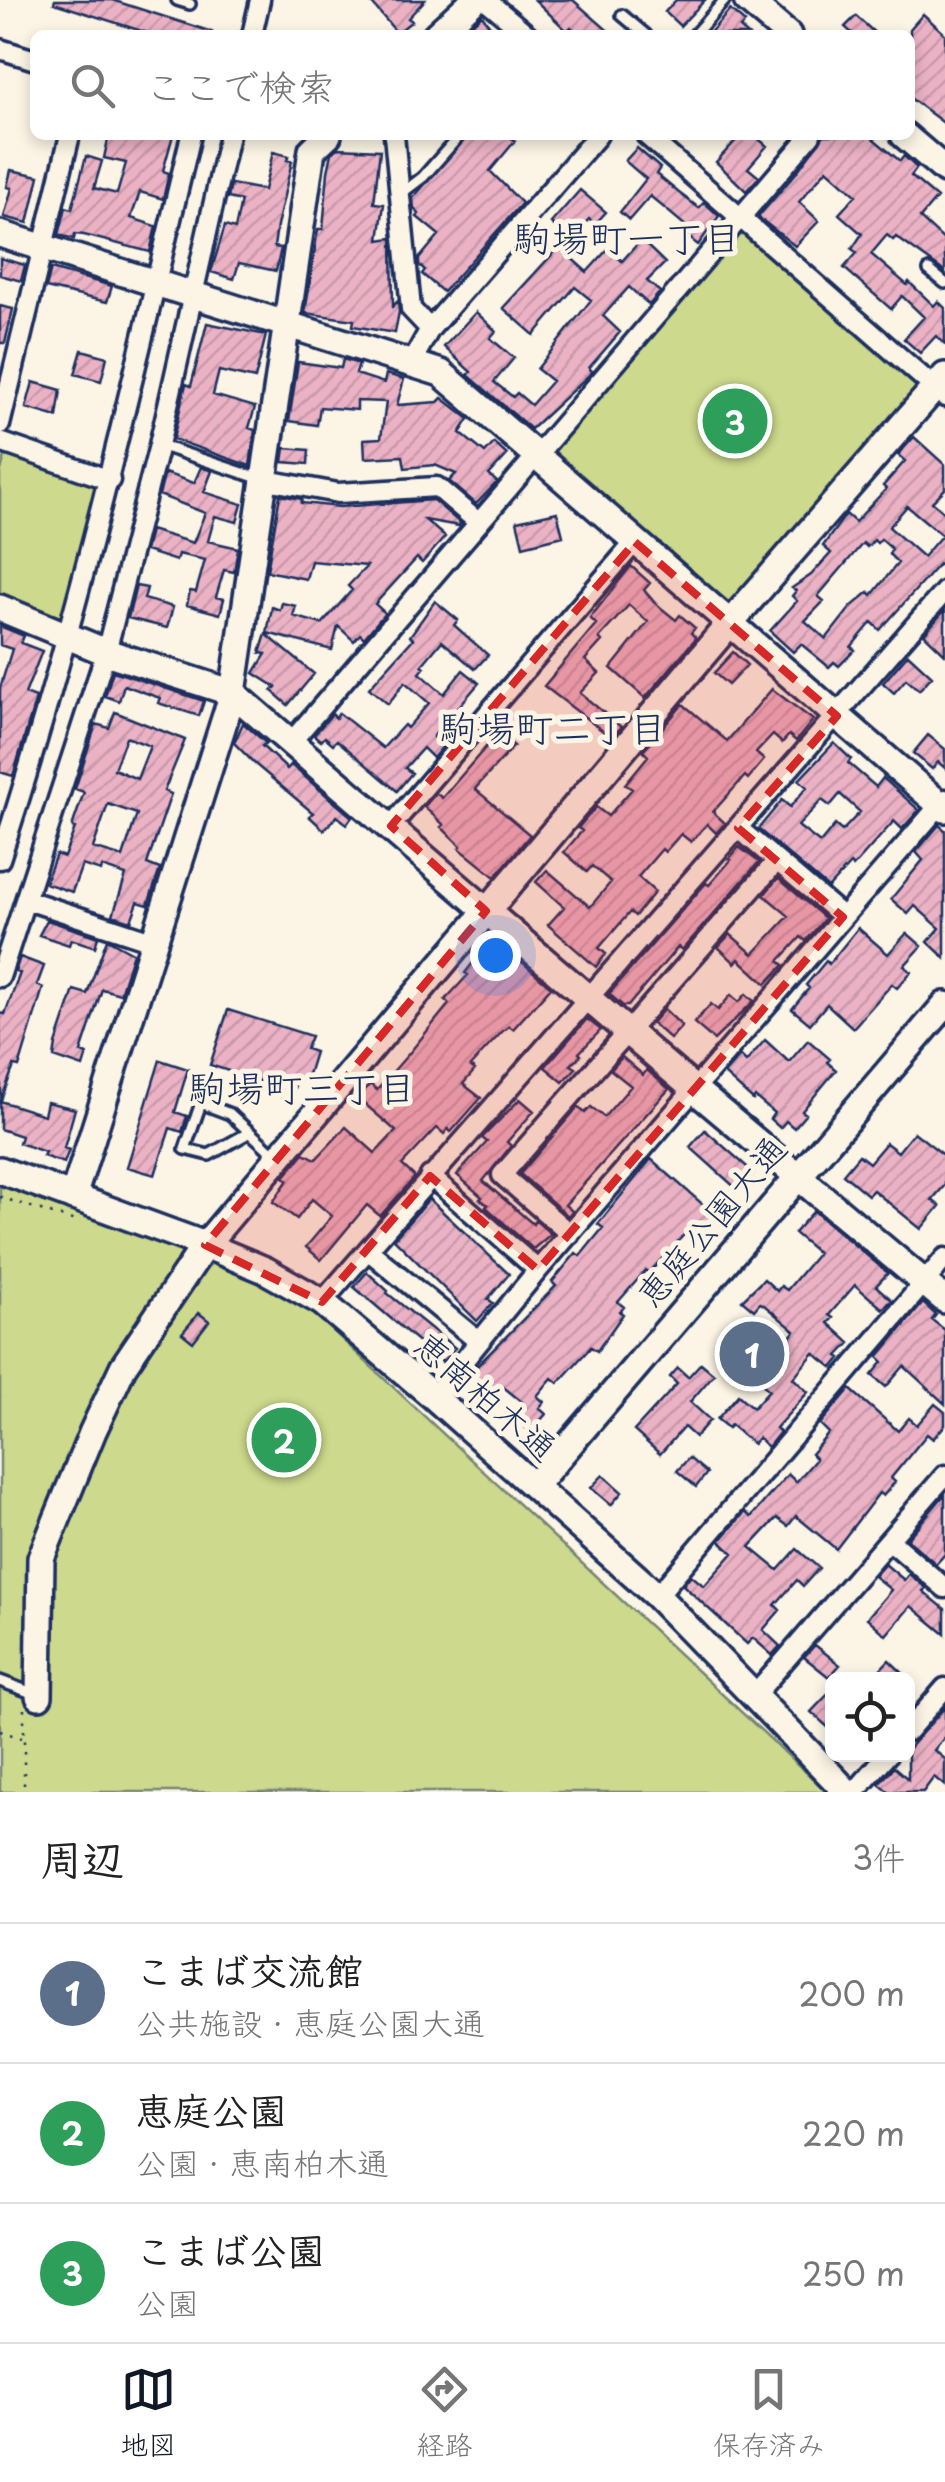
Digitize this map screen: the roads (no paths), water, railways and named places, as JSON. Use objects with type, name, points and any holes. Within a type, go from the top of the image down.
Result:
[{"type":"street","points":[[253,30],[260,0]]},
{"type":"street","points":[[441,30],[474,0]]},
{"type":"street","points":[[486,0],[522,30]]},
{"type":"street","points":[[747,0],[782,30]]},
{"type":"street","points":[[0,48],[30,58]]},
{"type":"street","points":[[0,425],[69,140]]},
{"type":"street","points":[[0,858],[41,735],[110,480],[189,140]]},
{"type":"street","points":[[0,978],[106,652],[160,445],[228,140]]},
{"type":"street","points":[[73,1197],[233,692],[312,150],[323,140]]},
{"type":"street","points":[[395,140],[412,309],[430,329]]},
{"type":"street","points":[[411,363],[430,329],[594,140]]},
{"type":"street","points":[[39,1696],[41,1558],[124,1367],[204,1245],[730,623],[942,387],[740,220],[652,140]]},
{"type":"street","points":[[292,740],[807,140]]},
{"type":"street","points":[[910,140],[945,170]]},
{"type":"street","points":[[0,234],[442,373],[943,804],[538,1270],[434,1396]]},
{"type":"street","points":[[0,442],[110,480]]},
{"type":"street","points":[[266,480],[338,493],[437,487],[478,523]]},
{"type":"street","points":[[390,826],[635,542]]},
{"type":"street","points":[[322,1302],[945,591]]},
{"type":"street","points":[[0,608],[106,652],[233,692],[945,1300]]},
{"type":"street","points":[[738,828],[843,917]]},
{"type":"street","points":[[570,1234],[502,1175],[776,862]]},
{"type":"street","points":[[26,900],[155,942]]},
{"type":"street","name":"恵庭公園大通","points":[[534,1486],[945,1006]]},
{"type":"street","name":"恵南柏木通","points":[[0,1170],[265,1270],[322,1302],[434,1396],[657,1596],[847,1792]]},
{"type":"street","points":[[430,1176],[538,1270]]},
{"type":"street","points":[[368,1250],[478,1342]]},
{"type":"street","points":[[657,1596],[945,1258]]},
{"type":"street","points":[[754,1696],[945,1475]]},
{"type":"street","points":[[890,1540],[945,1588]]},
{"type":"street","points":[[915,1724],[945,1688]]},
{"type":"street","points":[[855,1792],[881,1762]]},
{"type":"lane","points":[[178,0],[190,4]]},
{"type":"lane","points":[[698,30],[725,0]]},
{"type":"lane","points":[[622,15],[640,30]]},
{"type":"lane","points":[[400,194],[423,178],[456,140]]},
{"type":"lane","points":[[930,270],[945,283]]},
{"type":"lane","points":[[160,445],[266,480]]},
{"type":"lane","points":[[250,1132],[209,1155],[186,1149],[201,1103],[230,1114],[250,1132],[278,1158]]},
{"type":"lane","points":[[0,1681],[39,1696]]},
{"type":"place","name":"こまば公園","points":[[735,421]]},
{"type":"place","name":"こまば交流館","points":[[752,1354]]},
{"type":"place","name":"恵庭公園","points":[[284,1440]]},
{"type":"district","name":"駒場町一丁目","points":[[627,239]]},
{"type":"district","name":"駒場町二丁目","points":[[553,729]]},
{"type":"district","name":"駒場町三丁目","points":[[302,1089]]}]
